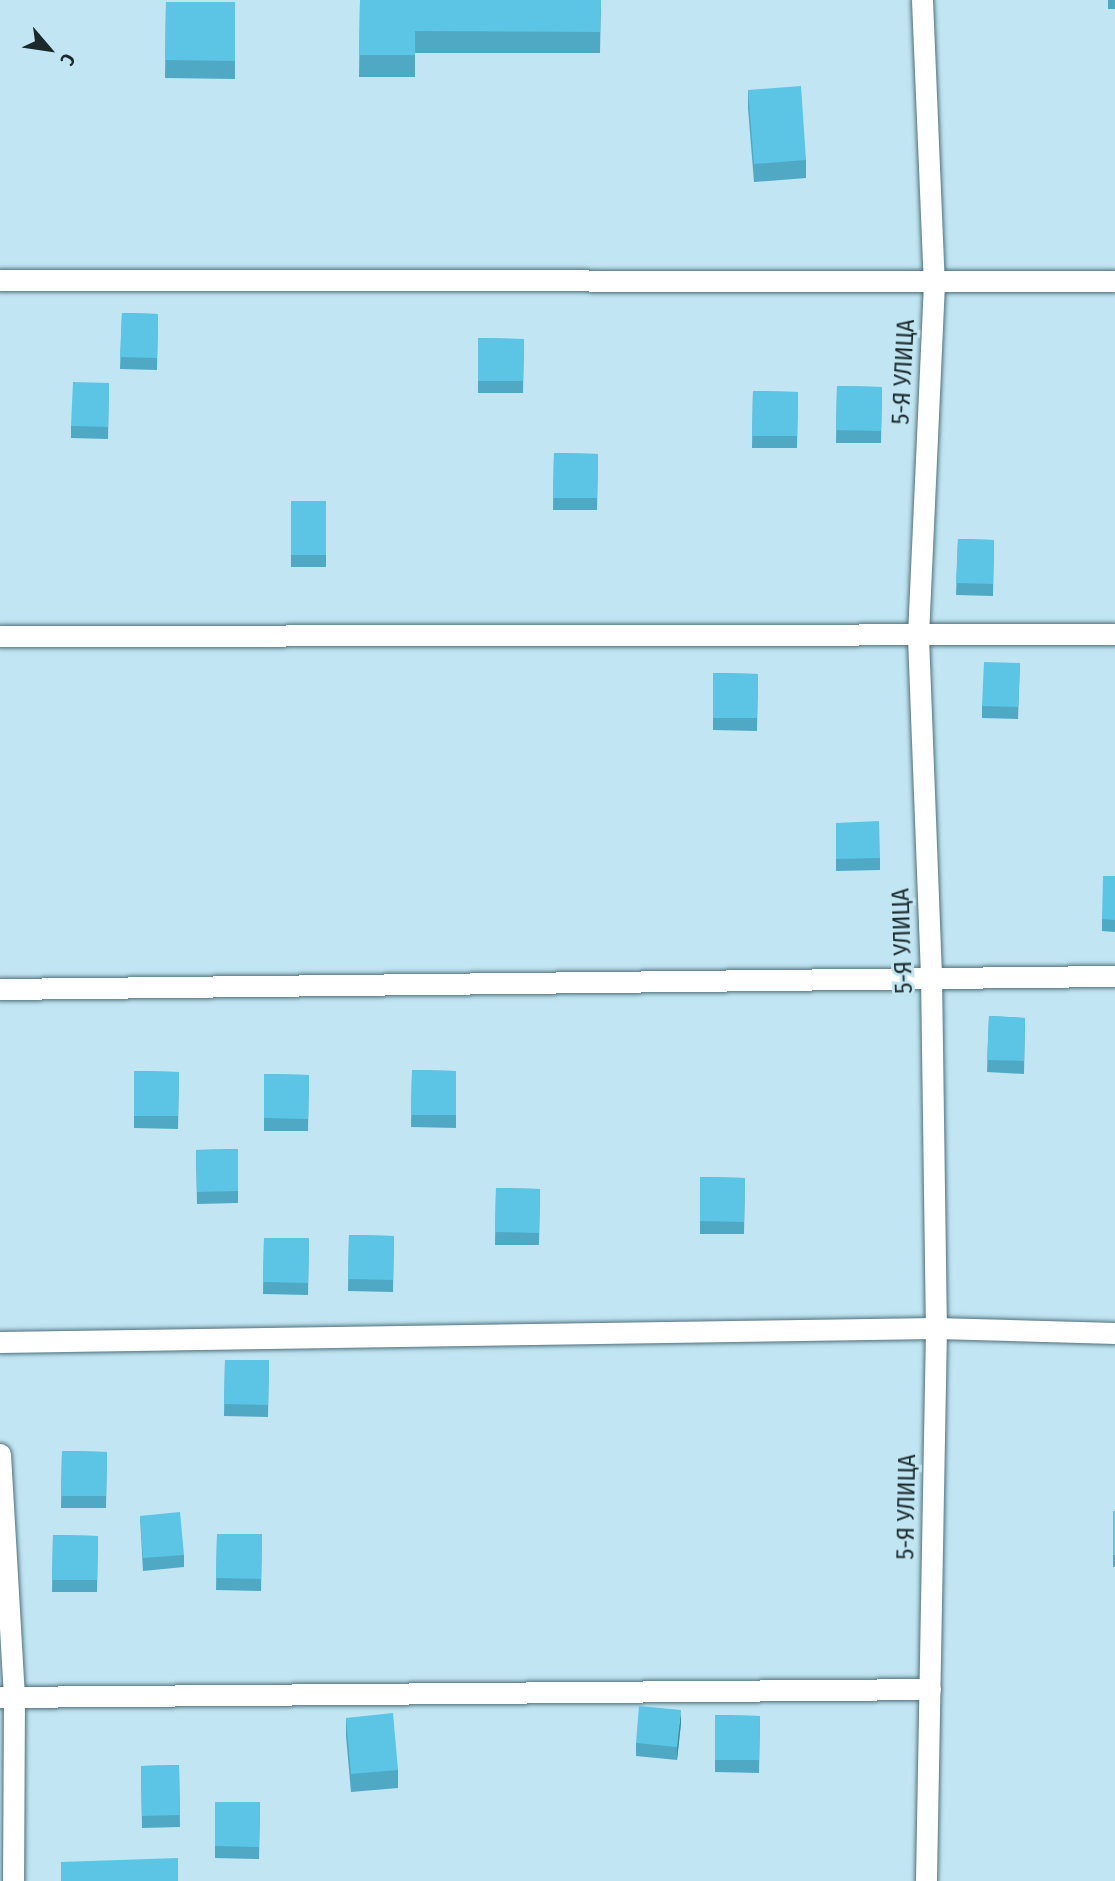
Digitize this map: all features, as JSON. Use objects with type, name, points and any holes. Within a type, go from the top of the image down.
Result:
[{"type":"street","name":"5-Я УЛИЦА","points":[[922,0],[934,283],[918,637],[931,975],[936,1328],[926,1881]]},
{"type":"street","points":[[0,280],[934,283],[1115,281]]},
{"type":"street","points":[[0,636],[1115,635]]},
{"type":"street","points":[[0,989],[931,975],[1115,976]]},
{"type":"street","points":[[0,1342],[936,1328],[1115,1333]]},
{"type":"street","points":[[0,1454],[13,1881]]},
{"type":"street","points":[[7,1697],[930,1689]]},
{"type":"building","points":[[360,0],[601,0],[600,32],[415,31],[415,55],[359,55]]},
{"type":"building","points":[[166,2],[235,2],[235,61],[165,60]]},
{"type":"building","points":[[801,86],[806,160],[754,164],[748,90]]},
{"type":"building","points":[[122,313],[158,314],[157,358],[120,357]]},
{"type":"building","points":[[478,338],[524,339],[523,381],[478,381]]},
{"type":"building","points":[[73,382],[109,383],[108,427],[71,426]]},
{"type":"building","points":[[837,386],[882,387],[881,431],[836,430]]},
{"type":"building","points":[[753,391],[798,392],[797,436],[752,436]]},
{"type":"building","points":[[554,453],[598,454],[597,498],[553,498]]},
{"type":"building","points":[[291,501],[326,501],[326,555],[291,555]]},
{"type":"building","points":[[958,539],[994,540],[993,584],[956,583]]},
{"type":"building","points":[[984,662],[1020,663],[1018,707],[982,706]]},
{"type":"building","points":[[713,673],[758,674],[757,718],[713,718]]},
{"type":"building","points":[[879,821],[880,858],[836,859],[836,823]]},
{"type":"building","points":[[1103,876],[1115,876],[1115,920],[1102,919]]},
{"type":"building","points":[[989,1016],[1025,1018],[1024,1061],[987,1060]]},
{"type":"building","points":[[412,1070],[456,1071],[456,1115],[411,1115]]},
{"type":"building","points":[[134,1071],[179,1072],[178,1116],[134,1116]]},
{"type":"building","points":[[264,1074],[309,1075],[308,1119],[264,1118]]},
{"type":"building","points":[[238,1149],[238,1191],[197,1192],[196,1150]]},
{"type":"building","points":[[700,1177],[745,1178],[744,1222],[700,1221]]},
{"type":"building","points":[[496,1188],[540,1189],[539,1233],[495,1232]]},
{"type":"building","points":[[349,1235],[394,1236],[393,1280],[348,1279]]},
{"type":"building","points":[[264,1238],[309,1238],[308,1283],[263,1282]]},
{"type":"building","points":[[225,1360],[269,1360],[268,1405],[224,1404]]},
{"type":"building","points":[[62,1451],[107,1452],[106,1496],[61,1496]]},
{"type":"building","points":[[1115,1511],[1115,1555],[1113,1555]]},
{"type":"building","points":[[180,1512],[184,1555],[143,1558],[140,1516]]},
{"type":"building","points":[[217,1534],[262,1534],[261,1579],[216,1578]]},
{"type":"building","points":[[53,1535],[98,1536],[97,1580],[52,1580]]},
{"type":"building","points":[[639,1706],[681,1710],[677,1747],[636,1743]]},
{"type":"building","points":[[393,1713],[398,1770],[351,1774],[346,1718]]},
{"type":"building","points":[[715,1715],[760,1716],[759,1760],[715,1760]]},
{"type":"building","points":[[179,1765],[180,1815],[142,1816],[141,1766]]},
{"type":"building","points":[[215,1802],[260,1802],[259,1847],[215,1846]]},
{"type":"building","points":[[178,1858],[178,1881],[61,1881],[61,1862]]}]
